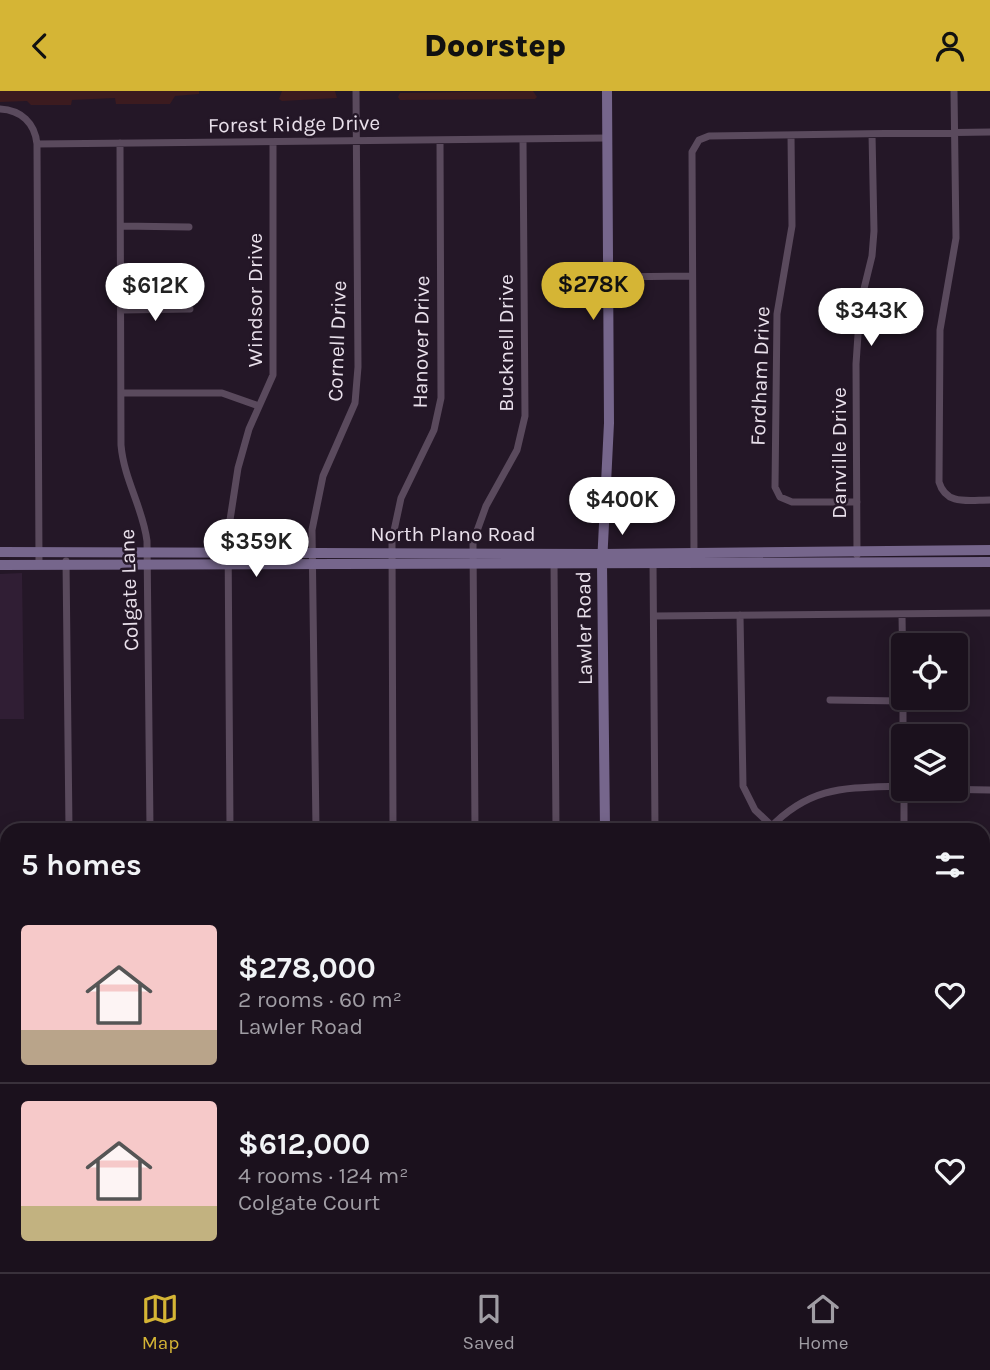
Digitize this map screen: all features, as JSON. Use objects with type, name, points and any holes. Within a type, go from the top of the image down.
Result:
[{"type":"main road","name":"Lawler Road","points":[[605,823],[602,559],[608,468],[607,91]]},
{"type":"main road","name":"North Plano Road","points":[[857,557],[990,550]]},
{"type":"main road","name":"North Plano Road","points":[[0,552],[228,559],[602,559],[653,565],[694,558]]},
{"type":"main road","name":"North Plano Road","points":[[602,559],[653,552],[694,558],[857,557],[990,562]]},
{"type":"main road","name":"North Plano Road","points":[[0,565],[66,564],[148,558]]},
{"type":"street","points":[[954,91],[956,238],[938,364],[939,482],[945,496],[954,500],[990,500]]},
{"type":"street","name":"Cornell Drive","points":[[316,823],[311,559],[315,507],[323,476],[355,403],[358,367],[356,95]]},
{"type":"street","points":[[0,109],[24,117],[35,132],[37,144],[39,564]]},
{"type":"street","points":[[694,558],[692,152],[703,138],[990,132]]},
{"type":"street","name":"Danville Drive","points":[[857,557],[856,364],[860,305],[872,256],[874,231],[872,134]]},
{"type":"street","name":"Fordham Drive","points":[[791,135],[792,226],[777,314],[775,351],[775,487],[780,497],[792,502],[857,502]]},
{"type":"street","name":"Forest Ridge Drive","points":[[37,144],[607,138]]},
{"type":"street","name":"Bucknell Drive","points":[[475,823],[473,559],[477,526],[517,450],[525,415],[523,139]]},
{"type":"street","name":"Hanover Drive","points":[[394,823],[392,558],[395,515],[407,481],[434,430],[441,398],[440,140]]},
{"type":"street","name":"Windsor Drive","points":[[230,823],[230,504],[237,468],[273,375],[273,142]]},
{"type":"street","name":"Colgate Lane","points":[[120,143],[122,459],[144,518],[148,558],[150,823]]},
{"type":"street","points":[[121,226],[189,227]]},
{"type":"street","points":[[608,277],[692,276]]},
{"type":"street","points":[[121,310],[190,309]]},
{"type":"street","points":[[121,393],[222,393],[260,406]]},
{"type":"street","points":[[66,552],[69,823]]},
{"type":"street","points":[[653,552],[655,823]]},
{"type":"street","points":[[554,559],[556,823]]},
{"type":"street","points":[[654,616],[990,613]]},
{"type":"street","points":[[902,614],[902,633]]},
{"type":"street","points":[[740,615],[743,786],[755,810],[766,823]]},
{"type":"street","points":[[830,701],[891,699]]},
{"type":"street","points":[[775,823],[797,803],[824,792],[840,788],[891,788]]},
{"type":"street","points":[[968,790],[990,790]]},
{"type":"street","points":[[903,801],[904,823]]},
{"type":"shaded area","points":[[0,91],[199,91],[199,94],[175,96],[170,104],[116,104],[115,98],[72,100],[71,105],[31,105],[27,101],[0,102]]},
{"type":"shaded area","points":[[282,91],[335,91],[337,98],[282,101],[279,99]]},
{"type":"shaded area","points":[[533,91],[537,97],[535,99],[400,100],[398,97],[400,93]]},
{"type":"shaded area","points":[[22,573],[24,719],[0,719],[0,574]]}]
